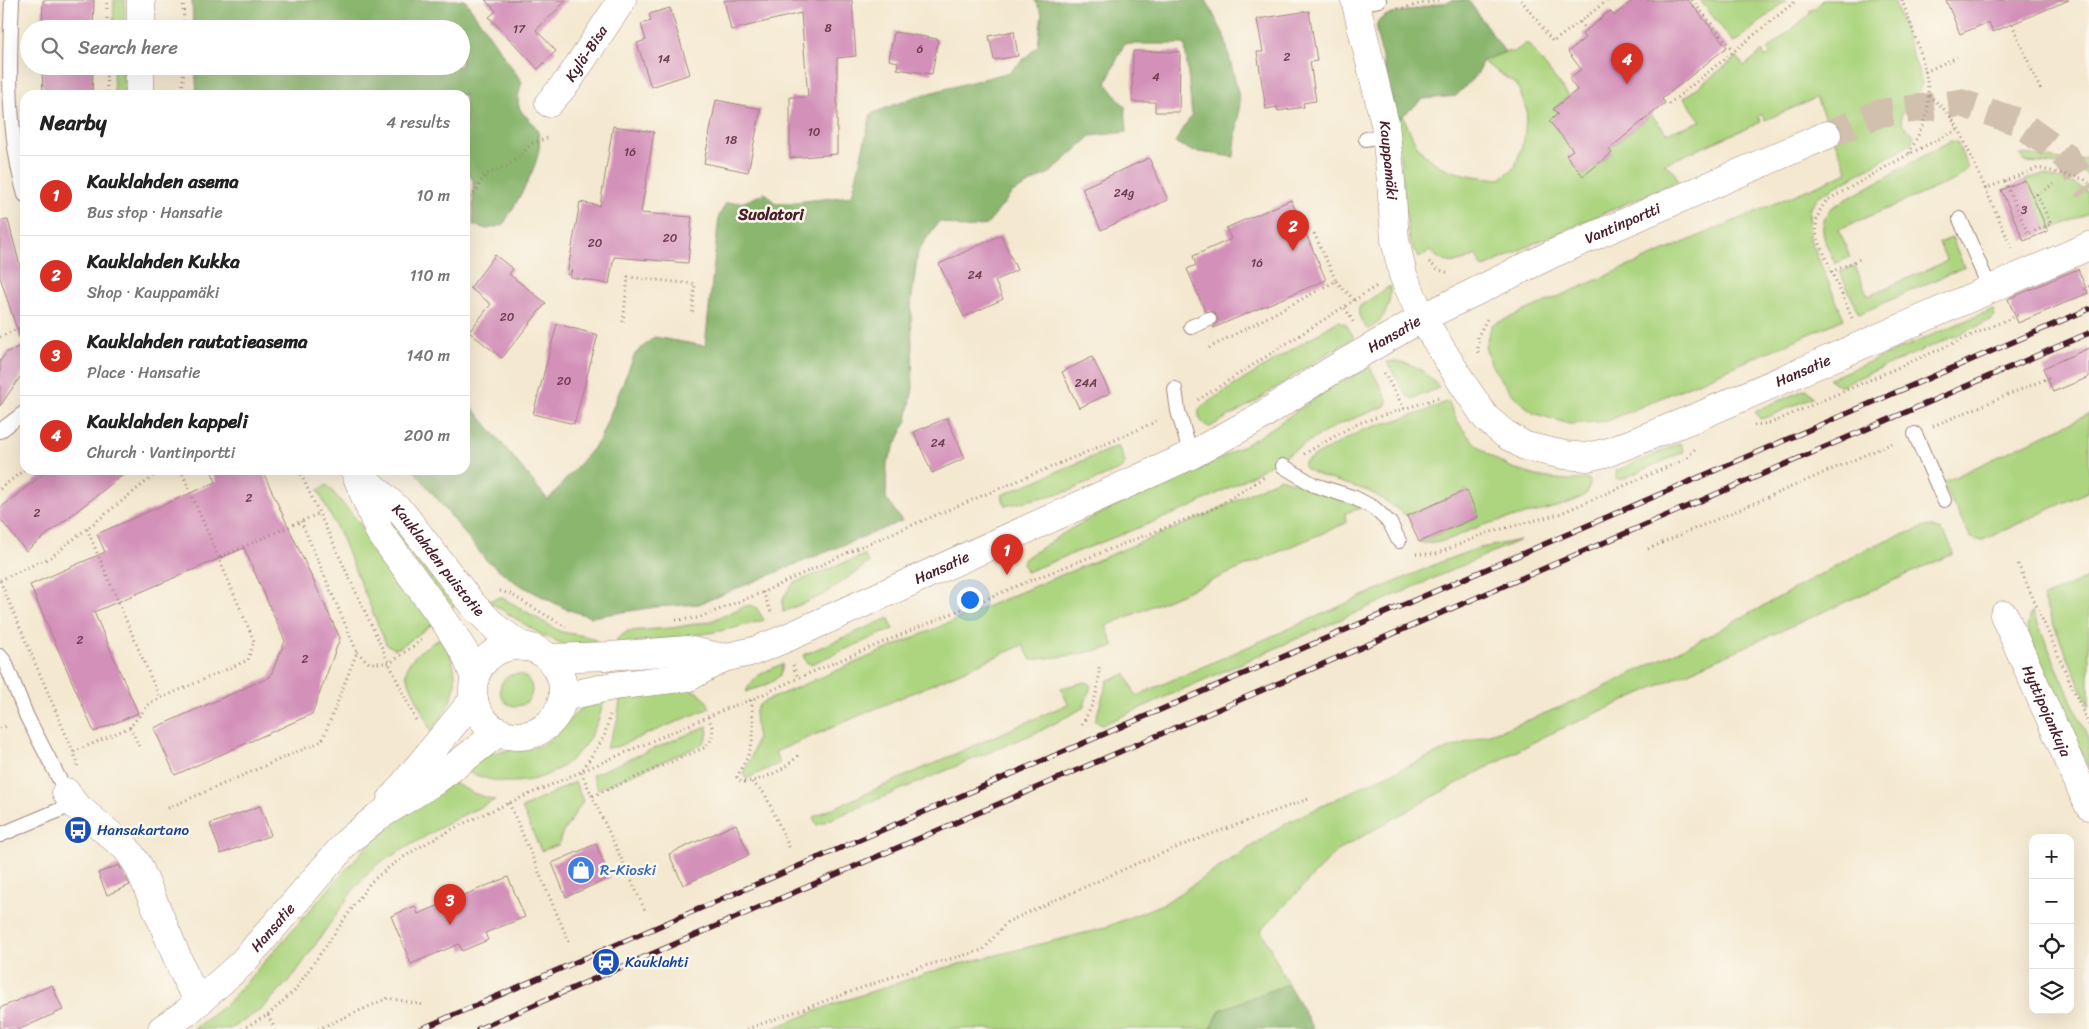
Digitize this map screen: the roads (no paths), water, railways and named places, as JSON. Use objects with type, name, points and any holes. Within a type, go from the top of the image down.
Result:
[{"type":"main road","points":[[141,0],[141,20]]},
{"type":"main road","name":"Kylä-Bisa","points":[[549,103],[568,81],[622,0]]},
{"type":"main road","name":"Kauppamäki","points":[[1363,2],[1376,137],[1392,180],[1394,240],[1403,275],[1422,318]]},
{"type":"main road","points":[[140,75],[140,90]]},
{"type":"main road","name":"Vantinportti","points":[[1422,318],[1552,254],[1827,135]]},
{"type":"main road","name":"Hansatie","points":[[563,696],[613,686],[689,678],[723,658],[754,651],[782,640],[1192,455],[1255,420],[1334,369],[1422,318],[1486,418],[1505,434],[1525,446],[1564,455],[1587,457],[1609,452],[1697,417],[1985,278],[2089,246]]},
{"type":"main road","name":"Kauklahden puistotie","points":[[356,475],[379,531],[446,622],[465,653],[474,688]]},
{"type":"main road","name":"Kauklahden puistotie","points":[[359,475],[403,514],[472,604],[496,628],[523,647]]},
{"type":"main road","name":"Hyttipojankuja","points":[[2004,615],[2089,806]]},
{"type":"main road","points":[[512,647],[523,647],[535,650],[549,658],[561,678],[563,696],[556,715],[548,725],[539,731],[525,735],[511,735],[499,732],[479,714],[474,688],[482,665],[492,655],[512,647]]},
{"type":"main road","name":"Hansatie","points":[[549,658],[610,656],[687,650],[723,658]]},
{"type":"main road","name":"Hansatie","points":[[377,817],[474,688]]},
{"type":"main road","name":"Hansatie","points":[[162,1029],[200,1001],[242,963],[348,842],[377,817],[435,781],[499,732]]},
{"type":"main road","points":[[70,798],[126,848],[138,865],[188,983],[200,1001]]},
{"type":"lane","points":[[12,0],[10,52],[12,120],[20,166]]},
{"type":"lane","points":[[1960,219],[1985,278]]},
{"type":"lane","points":[[1191,327],[1209,319]]},
{"type":"lane","points":[[1175,389],[1178,411],[1192,455]]},
{"type":"lane","points":[[0,431],[20,416]]},
{"type":"lane","points":[[1915,434],[1944,500]]},
{"type":"lane","points":[[1283,466],[1314,485],[1354,498],[1374,508],[1390,523],[1399,541]]},
{"type":"lane","points":[[0,656],[27,717],[70,798],[0,835]]},
{"type":"tunnel","points":[[1827,135],[1880,113],[1961,103],[2016,121],[2065,156],[2089,190]]},
{"type":"railway","points":[[421,1029],[2089,309]]},
{"type":"railway","points":[[478,1029],[2089,333]]},
{"type":"place","name":"Kauklahden kappeli","points":[[1627,84]]},
{"type":"place","name":"Kauklahden Kukka","points":[[1293,251]]},
{"type":"place","name":"Kauklahden asema","points":[[1007,575]]},
{"type":"place","name":"Hansakartano","points":[[78,830]]},
{"type":"place","name":"R-Kioski","points":[[581,870]]},
{"type":"place","name":"Kauklahden rautatieasema","points":[[450,925]]},
{"type":"place","name":"Kauklahti","points":[[606,962]]},
{"type":"district","name":"Suolatori","points":[[771,214]]}]
